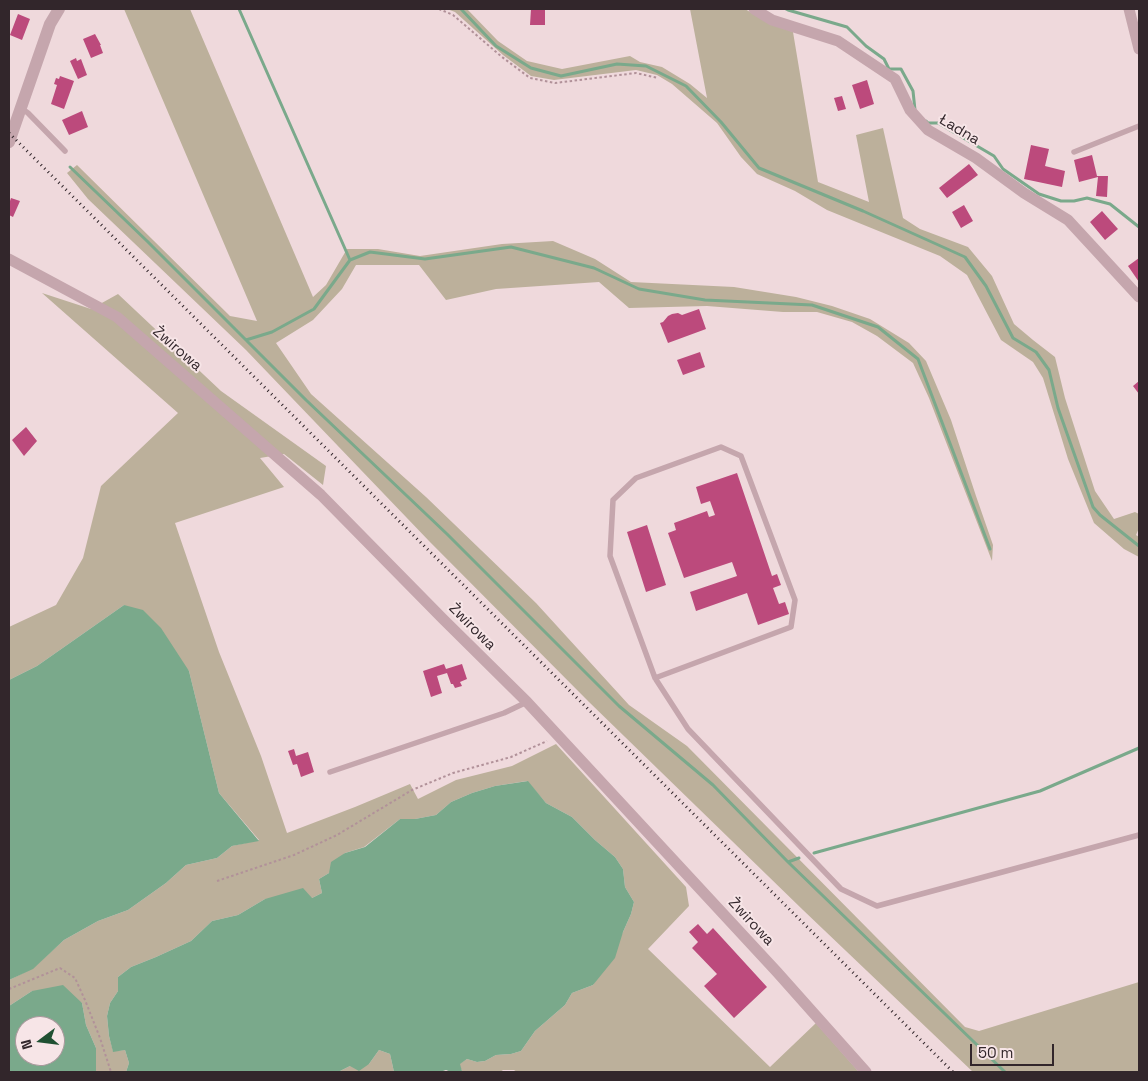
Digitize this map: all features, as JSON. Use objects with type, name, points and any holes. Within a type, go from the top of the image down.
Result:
[{"type":"street","points":[[9,142],[50,24],[59,9]]},
{"type":"street","name":"Ładna","points":[[754,9],[772,20],[838,41],[894,79],[910,110],[928,130],[976,158],[1024,193],[1068,220],[1139,297]]},
{"type":"street","points":[[1129,9],[1139,49]]},
{"type":"street","name":"Żwirowa","points":[[9,259],[117,317],[321,495],[527,702],[777,972],[866,1072]]},
{"type":"lane","points":[[21,108],[65,151]]},
{"type":"lane","points":[[1074,152],[1139,126]]},
{"type":"lane","points":[[655,678],[791,627],[795,600],[741,456],[720,447],[636,478],[614,500],[610,556],[655,678],[688,729],[841,889],[877,906],[1139,835]]},
{"type":"lane","points":[[330,772],[504,713],[527,702]]},
{"type":"path","points":[[439,9],[453,14],[502,58],[530,78],[555,83],[636,73],[658,78]]},
{"type":"path","points":[[217,881],[294,855],[338,835],[412,790],[453,774],[511,757],[559,736]]},
{"type":"path","points":[[9,989],[60,968],[75,978],[91,1015],[111,1072]]},
{"type":"shaded area","points":[[124,9],[190,9],[313,297],[326,285],[347,249],[378,249],[420,256],[502,244],[553,241],[595,259],[631,282],[734,287],[796,297],[832,306],[870,319],[909,343],[926,361],[951,420],[993,545],[992,561],[929,398],[913,363],[877,336],[852,322],[817,312],[783,312],[707,306],[629,308],[599,282],[496,289],[446,300],[419,265],[356,265],[342,289],[313,320],[276,343],[311,394],[426,497],[536,603],[629,705],[687,746],[965,1027],[979,1031],[1139,982],[1139,1072],[973,1072],[589,702],[429,541],[246,350],[88,199],[67,173],[77,165],[230,316],[257,321]]},
{"type":"shaded area","points":[[447,9],[467,9],[498,41],[527,61],[562,69],[630,56],[640,62],[662,67],[690,84],[707,98],[690,9],[745,9],[769,23],[793,32],[818,182],[869,202],[856,135],[883,128],[903,218],[920,229],[968,247],[992,276],[1014,324],[1055,357],[1065,398],[1095,491],[1114,519],[1135,512],[1139,514],[1139,528],[1136,535],[1139,537],[1139,557],[1124,549],[1094,523],[1068,459],[1043,378],[1033,362],[1001,340],[967,275],[940,256],[827,210],[795,191],[757,174],[741,157],[717,123],[672,84],[657,75],[636,70],[554,80],[531,76],[503,55],[455,12]]},
{"type":"shaded area","points":[[42,293],[91,309],[118,294],[221,391],[326,466],[323,485],[284,454],[260,458],[284,487],[175,523],[219,652],[261,756],[287,833],[410,784],[418,799],[456,780],[512,766],[556,744],[686,887],[689,906],[648,949],[770,1067],[816,1023],[859,1072],[517,1072],[514,1070],[503,1070],[500,1072],[459,1072],[462,1071],[459,1064],[467,1059],[477,1062],[485,1061],[496,1055],[521,1051],[535,1031],[565,1005],[572,993],[593,985],[623,932],[634,902],[625,887],[623,869],[615,857],[572,817],[546,803],[527,781],[495,786],[472,793],[451,802],[436,815],[415,819],[400,819],[364,847],[345,853],[329,873],[319,879],[322,893],[312,898],[265,899],[238,915],[212,921],[191,941],[131,967],[118,977],[118,991],[110,1003],[107,1016],[113,1051],[125,1050],[129,1063],[126,1072],[96,1072],[96,1048],[86,1025],[82,1003],[32,991],[9,1006],[9,980],[33,968],[64,940],[98,921],[128,910],[166,883],[186,865],[217,858],[232,846],[259,840],[219,793],[189,671],[124,605],[37,666],[9,680],[9,627],[56,605],[83,558],[101,486],[178,413]]},
{"type":"shaded area","points":[[124,605],[143,610],[161,628],[189,671],[219,793],[259,841],[232,846],[217,858],[186,865],[166,883],[128,910],[98,921],[64,940],[33,969],[9,980],[9,680],[37,666]]},
{"type":"shaded area","points":[[528,781],[546,803],[572,817],[615,857],[623,869],[625,887],[634,902],[615,958],[593,985],[572,993],[565,1005],[535,1031],[521,1051],[496,1055],[485,1061],[477,1062],[467,1059],[460,1064],[462,1071],[459,1072],[446,1070],[440,1072],[394,1072],[390,1054],[379,1050],[369,1064],[359,1071],[350,1066],[338,1072],[126,1072],[129,1063],[125,1050],[113,1052],[107,1016],[110,1003],[118,991],[118,977],[131,967],[191,941],[212,921],[238,915],[265,899],[303,888],[312,898],[322,893],[319,879],[329,873],[331,862],[345,853],[365,847],[400,819],[415,819],[436,815],[451,802],[472,793],[495,786]]},
{"type":"shaded area","points":[[63,985],[82,1003],[86,1025],[96,1048],[96,1072],[9,1072],[9,1006],[32,991]]},
{"type":"shaded area","points":[[379,1050],[390,1054],[394,1072],[338,1072],[350,1066],[369,1064]]},
{"type":"building","points":[[531,9],[545,9],[545,25],[530,25]]},
{"type":"building","points":[[18,14],[30,19],[22,40],[10,35]]},
{"type":"building","points":[[95,34],[103,53],[91,58],[83,39]]},
{"type":"building","points":[[76,58],[77,61],[81,59],[87,75],[78,79],[70,61]]},
{"type":"building","points":[[60,76],[74,81],[64,109],[51,104],[57,85],[54,84],[56,78],[59,79]]},
{"type":"building","points":[[867,80],[874,104],[860,109],[852,85]]},
{"type":"building","points":[[842,96],[846,109],[838,111],[834,98]]},
{"type":"building","points":[[82,111],[88,127],[69,135],[62,120]]},
{"type":"building","points":[[1031,145],[1049,149],[1045,166],[1065,171],[1062,187],[1024,179]]},
{"type":"building","points":[[1092,155],[1097,176],[1108,176],[1107,197],[1096,196],[1098,177],[1079,182],[1074,160]]},
{"type":"building","points":[[969,164],[978,175],[947,198],[939,188]]},
{"type":"building","points":[[11,198],[20,201],[13,217],[9,215]]},
{"type":"building","points":[[964,205],[973,221],[961,228],[952,212]]},
{"type":"building","points":[[1102,211],[1118,229],[1105,240],[1090,222]]},
{"type":"building","points":[[1139,258],[1139,282],[1128,266]]},
{"type":"building","points":[[699,309],[706,329],[668,343],[660,323],[672,314],[678,313],[682,315]]},
{"type":"building","points":[[700,352],[705,367],[683,375],[677,360]]},
{"type":"building","points":[[1139,381],[1139,394],[1133,386]]},
{"type":"building","points":[[26,427],[37,441],[24,456],[12,440]]},
{"type":"building","points":[[737,473],[772,576],[777,574],[781,585],[773,588],[779,604],[785,602],[789,614],[758,625],[747,593],[696,611],[690,592],[737,576],[732,562],[684,578],[668,533],[676,530],[674,523],[707,511],[709,517],[715,515],[710,501],[701,504],[696,487]]},
{"type":"building","points":[[647,525],[666,585],[646,592],[627,532]]},
{"type":"building","points":[[444,664],[446,669],[462,664],[467,679],[460,682],[462,686],[455,688],[451,684],[447,673],[437,676],[442,693],[431,697],[423,671]]},
{"type":"building","points":[[294,749],[296,756],[308,752],[314,772],[301,777],[297,764],[293,765],[288,751]]},
{"type":"building","points":[[698,924],[707,934],[713,928],[767,987],[734,1018],[704,986],[717,974],[692,948],[698,942],[689,932]]},
{"type":"waterway","points":[[239,9],[350,260]]},
{"type":"waterway","points":[[461,9],[496,46],[531,68],[561,76],[617,64],[646,66],[686,86],[721,122],[759,168],[863,211],[965,257],[986,286],[1013,338],[1036,352],[1049,370],[1058,408],[1093,507],[1100,515],[1139,546]]},
{"type":"waterway","points":[[786,9],[847,27],[866,46],[884,59],[889,69],[901,69],[913,91],[915,110]]},
{"type":"waterway","points":[[926,121],[928,123],[938,123],[994,156],[1003,169],[1039,194],[1061,201],[1087,198],[1110,204],[1139,227]]},
{"type":"waterway","points":[[70,167],[306,400],[447,534],[619,706],[713,785],[788,862],[1005,1072]]},
{"type":"waterway","points":[[246,340],[272,332],[314,309],[350,260],[370,252],[425,259],[511,247],[594,268],[639,289],[705,300],[812,305],[878,327],[918,359],[990,549]]},
{"type":"waterway","points":[[814,853],[1040,791],[1139,748]]},
{"type":"waterway","points":[[788,862],[799,858]]},
{"type":"railway","points":[[9,133],[953,1072]]}]
